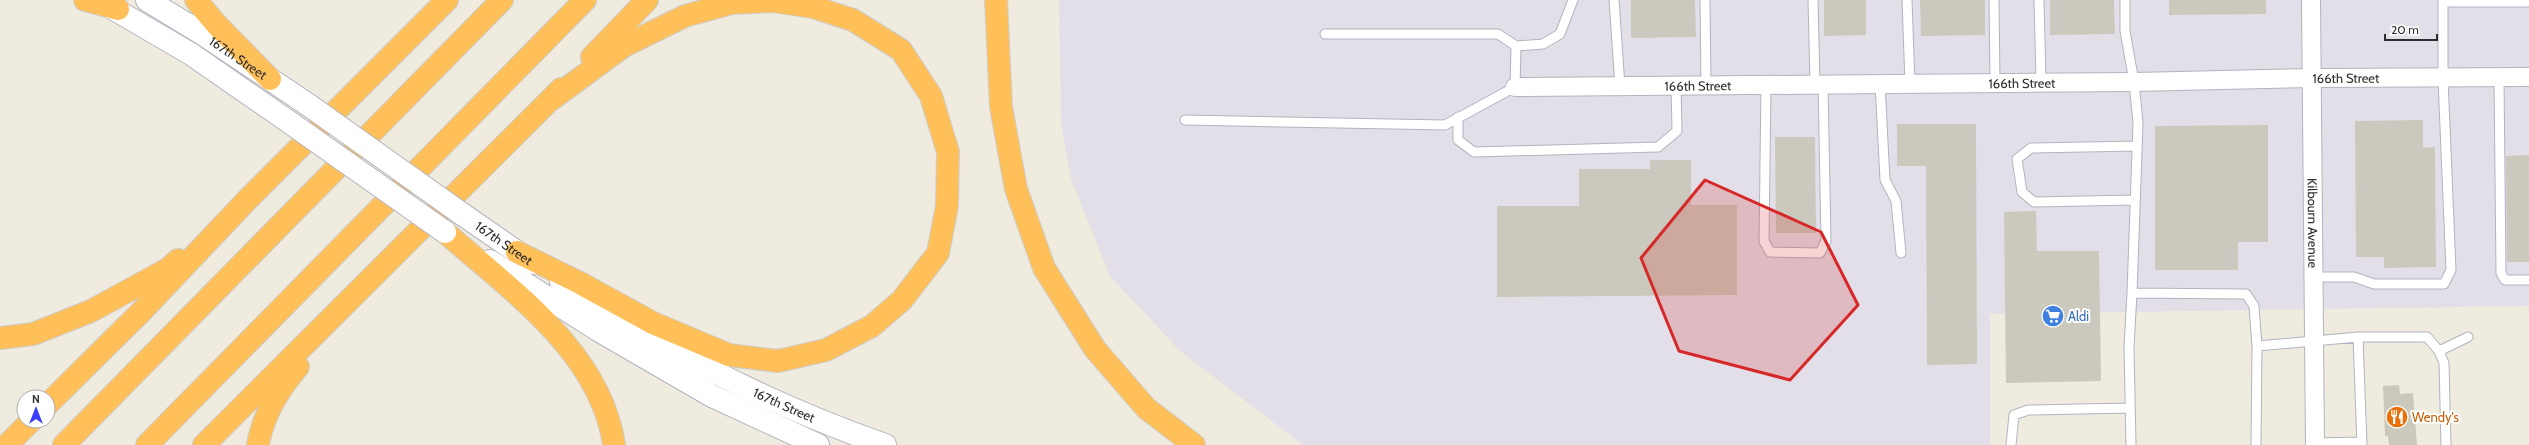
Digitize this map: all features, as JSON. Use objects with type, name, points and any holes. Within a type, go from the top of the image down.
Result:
[{"type":"highway","points":[[85,0],[108,5]]},
{"type":"highway","points":[[196,0],[217,25],[270,79]]},
{"type":"highway","points":[[408,39],[419,15],[432,0]]},
{"type":"highway","points":[[56,396],[140,313],[248,199],[447,0]]},
{"type":"highway","points":[[64,445],[502,0]]},
{"type":"highway","points":[[147,445],[585,0]]},
{"type":"highway","points":[[204,445],[350,298],[552,99],[646,0]]},
{"type":"highway","points":[[996,0],[1000,107],[1016,189],[1044,268],[1095,349],[1146,408],[1194,445]]},
{"type":"highway","points":[[517,252],[580,283],[653,323],[729,355],[778,361],[826,350],[872,326],[902,300],[938,253],[947,206],[948,152],[931,96],[901,50],[853,20],[813,7],[773,1],[732,3],[686,16],[624,46],[552,99]]},
{"type":"highway","points":[[0,338],[33,334],[90,311],[168,269],[248,199]]},
{"type":"highway","points":[[445,232],[533,310],[564,343],[595,390],[609,423],[614,445]]},
{"type":"highway","points":[[258,445],[266,415],[283,384],[337,325],[350,298]]},
{"type":"highway","points":[[7,445],[23,429]]},
{"type":"main road","name":"167th Street","points":[[147,0],[310,106],[462,214],[603,310],[719,374],[833,427],[884,445]]},
{"type":"main road","name":"167th Street","points":[[108,5],[191,54],[445,232],[598,330],[712,396],[818,445]]},
{"type":"street","name":"Kilbourn Avenue","points":[[2311,0],[2314,444]]},
{"type":"street","name":"166th Street","points":[[1516,87],[2529,77]]},
{"type":"lane","points":[[1325,34],[1484,32],[1498,34],[1516,46],[1543,44],[1560,34],[1573,0]]},
{"type":"lane","points":[[1614,0],[1620,86]]},
{"type":"lane","points":[[1706,0],[1706,85]]},
{"type":"lane","points":[[1766,85],[1764,241],[1770,252],[1820,253],[1826,241],[1819,84],[1813,0]]},
{"type":"lane","points":[[1907,0],[1910,84]]},
{"type":"lane","points":[[1994,0],[1995,83]]},
{"type":"lane","points":[[2039,0],[2041,82]]},
{"type":"lane","points":[[2125,0],[2125,31],[2134,82],[2138,123],[2129,347],[2131,445]]},
{"type":"lane","points":[[2312,277],[2354,277],[2374,284],[2444,284],[2451,270],[2443,79],[2443,2],[2529,2]]},
{"type":"lane","points":[[1185,120],[1445,125],[1516,87],[1516,46]]},
{"type":"lane","points":[[2499,78],[2501,273],[2505,280],[2529,280]]},
{"type":"lane","points":[[1880,84],[1885,180],[1896,201],[1901,253]]},
{"type":"lane","points":[[1458,117],[1458,140],[1474,152],[1658,147],[1676,131],[1676,85]]},
{"type":"lane","points":[[2134,200],[2034,202],[2022,192],[2017,159],[2031,148],[2137,146]]},
{"type":"lane","points":[[2132,293],[2246,294],[2254,306],[2257,346],[2256,445]]},
{"type":"lane","points":[[2257,346],[2313,343],[2358,337],[2428,337],[2439,350],[2444,363],[2446,445]]},
{"type":"lane","points":[[2314,444],[2362,443],[2358,337]]},
{"type":"lane","points":[[2439,350],[2468,337]]},
{"type":"lane","points":[[2011,445],[2014,415],[2028,410],[2130,408]]},
{"type":"highlighted area","points":[[1705,180],[1821,232],[1858,305],[1790,380],[1679,351],[1641,258]]},
{"type":"shaded area","points":[[1059,0],[2529,0],[2529,306],[1990,314],[1990,445],[1303,445],[1180,351],[1110,276],[1071,179],[1061,123]]},
{"type":"building","points":[[1631,0],[1695,0],[1696,37],[1631,38]]},
{"type":"building","points":[[1824,0],[1866,0],[1866,35],[1824,36]]},
{"type":"building","points":[[1920,0],[1985,0],[1985,35],[1921,36]]},
{"type":"building","points":[[2050,0],[2114,0],[2115,34],[2050,35]]},
{"type":"building","points":[[2169,0],[2266,0],[2266,14],[2169,15]]},
{"type":"building","points":[[2423,120],[2423,148],[2435,147],[2436,267],[2384,268],[2384,257],[2356,257],[2355,121]]},
{"type":"building","points":[[1897,124],[1976,124],[1977,364],[1927,365],[1926,166],[1897,166]]},
{"type":"building","points":[[2268,125],[2268,242],[2238,242],[2238,270],[2155,270],[2155,126]]},
{"type":"building","points":[[1775,137],[1815,137],[1816,233],[1776,233]]},
{"type":"building","points":[[2529,155],[2529,262],[2507,262],[2506,156]]},
{"type":"building","points":[[1650,160],[1691,160],[1691,205],[1737,205],[1737,295],[1497,297],[1497,206],[1579,206],[1579,169],[1650,169]]},
{"type":"building","name":"Aldi","points":[[2036,211],[2037,251],[2099,251],[2101,381],[2006,383],[2004,212]]},
{"type":"building","name":"Wendy's","points":[[2399,385],[2400,394],[2413,393],[2417,445],[2389,445],[2388,436],[2385,436],[2383,386]]},
{"type":"place","name":"Aldi","points":[[2053,316]]},
{"type":"place","name":"Wendy's","points":[[2397,417]]}]
